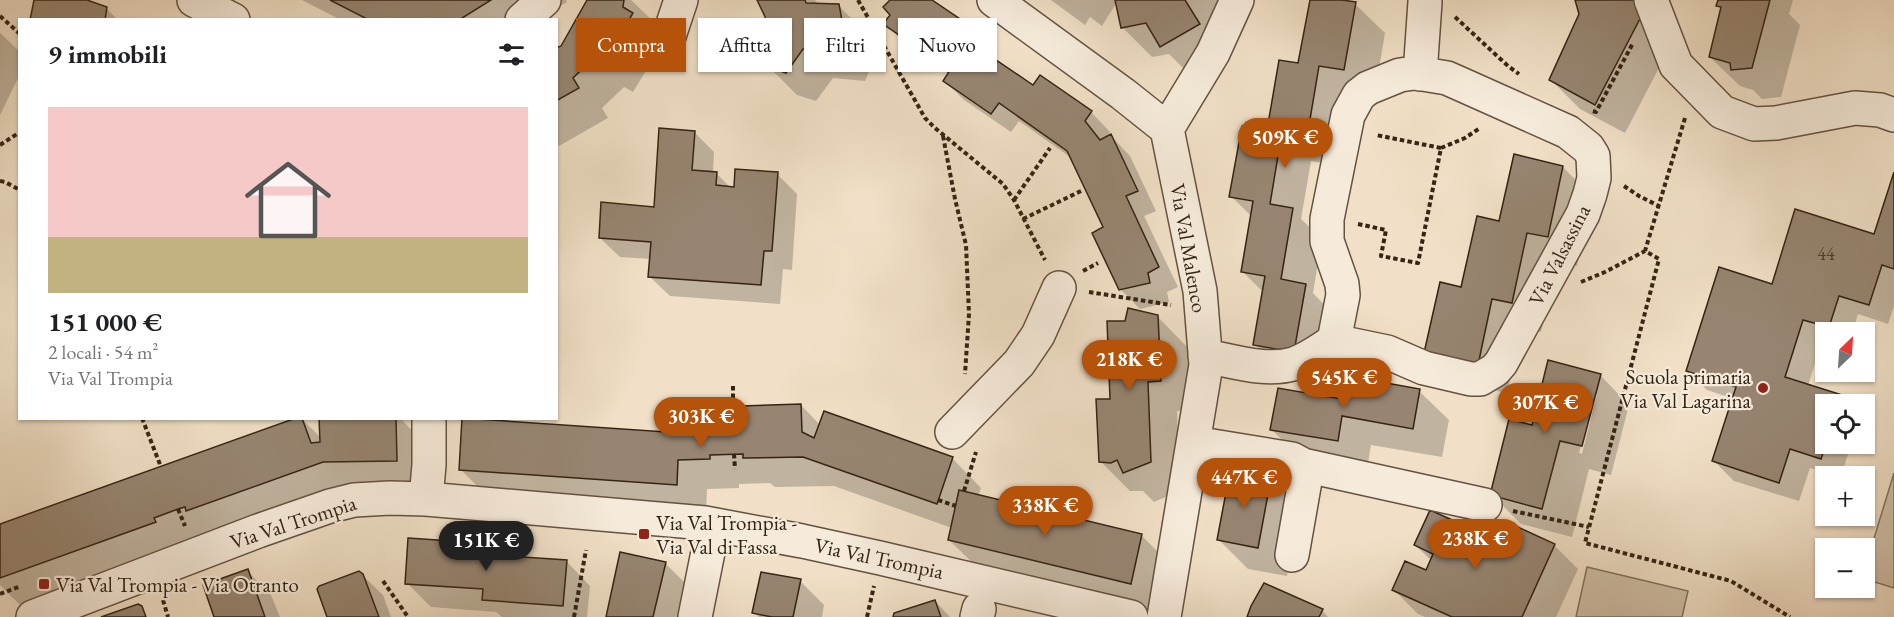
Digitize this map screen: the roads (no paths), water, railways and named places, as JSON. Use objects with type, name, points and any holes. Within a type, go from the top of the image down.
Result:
[{"type":"street","points":[[194,0],[228,18]]},
{"type":"street","points":[[524,18],[544,0]]},
{"type":"street","points":[[675,18],[681,0]]},
{"type":"street","points":[[994,0],[1124,94],[1167,129],[1213,53],[1238,0]]},
{"type":"street","points":[[1420,74],[1425,2]]},
{"type":"street","points":[[1653,5],[1677,65],[1722,112],[1754,124],[1776,123],[1855,108],[1880,110],[1894,115]]},
{"type":"street","name":"Via Valsassina","points":[[1420,74],[1447,78],[1568,132],[1588,148],[1593,156],[1594,169],[1590,194],[1573,232],[1501,363],[1495,370],[1480,379],[1436,371],[1387,352],[1334,341],[1343,295],[1339,273],[1329,252],[1328,219],[1344,129],[1353,105],[1359,95],[1368,88],[1400,75],[1420,74]]},
{"type":"street","name":"Via Val Malenco","points":[[1164,617],[1206,365],[1200,291],[1167,129]]},
{"type":"street","points":[[967,431],[1038,335],[1059,288]]},
{"type":"street","points":[[1205,356],[1273,368],[1296,364],[1334,341]]},
{"type":"street","points":[[426,500],[429,420]]},
{"type":"street","points":[[1194,443],[1292,459],[1303,465],[1485,505]]},
{"type":"street","points":[[1293,555],[1306,475],[1303,465]]},
{"type":"street","name":"Via Val Trompia","points":[[33,617],[330,506],[354,500],[390,498],[705,523],[880,558],[1131,617]]},
{"type":"street","points":[[695,617],[708,552]]},
{"type":"place","name":"Scuola primaria Via Val Lagarina","points":[[1763,388]]},
{"type":"place","name":"Via Val Trompia - Via Val di Fassa","points":[[644,534]]},
{"type":"place","name":"Via Val Trompia - Via Otranto","points":[[44,584]]}]
